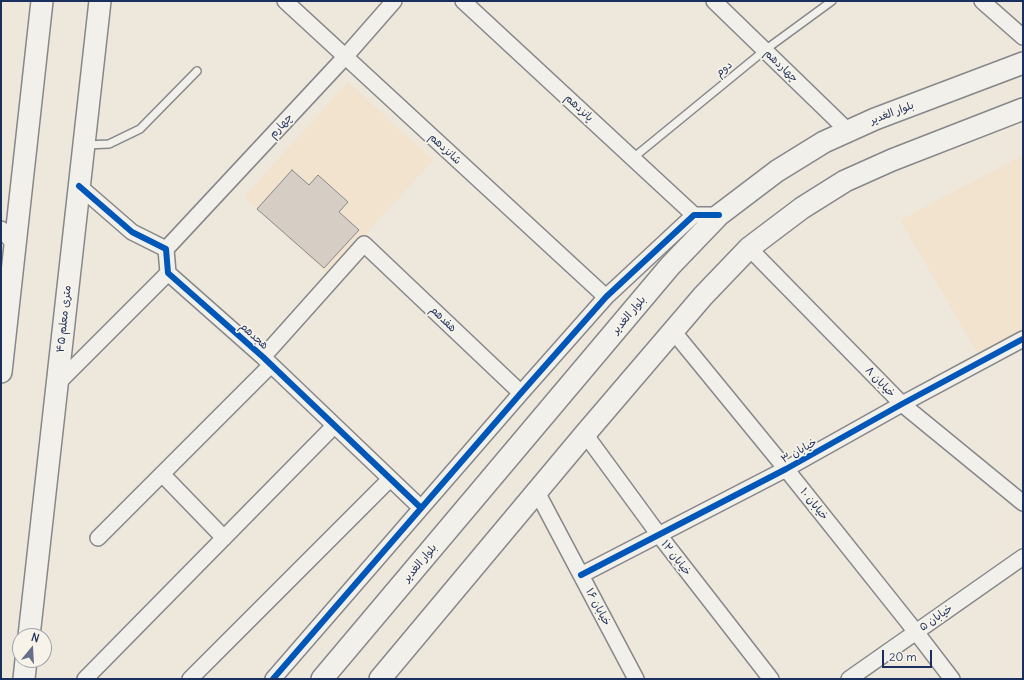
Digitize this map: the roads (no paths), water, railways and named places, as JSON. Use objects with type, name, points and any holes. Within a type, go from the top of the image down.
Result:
[{"type":"main road","points":[[1,372],[42,1]]},
{"type":"main road","name":"۴۵ متری معلم","points":[[30,628],[100,1]]},
{"type":"main road","name":"بلوار الغدیر","points":[[322,679],[670,266],[720,215],[776,172],[824,142],[875,119],[1023,63]]},
{"type":"main road","points":[[380,679],[673,331],[703,296],[749,248],[802,208],[845,181],[892,160],[1023,109]]},
{"type":"main road","points":[[24,679],[25,668]]},
{"type":"street","name":"شانزدهم","points":[[285,1],[606,297]]},
{"type":"street","name":"چهارم","points":[[166,249],[345,57],[394,1]]},
{"type":"street","name":"پانزدهم","points":[[463,1],[694,215]]},
{"type":"street","name":"چهاردهم","points":[[714,1],[848,131]]},
{"type":"street","points":[[982,1],[1022,34]]},
{"type":"street","points":[[57,384],[168,273],[166,249],[132,232],[79,186]]},
{"type":"street","points":[[273,679],[606,297],[694,215],[720,215]]},
{"type":"street","points":[[1,229],[15,245]]},
{"type":"street","name":"هفدهم","points":[[267,361],[364,244],[521,393]]},
{"type":"street","name":"خیابان ۸","points":[[749,248],[902,404],[1023,503]]},
{"type":"street","name":"هجدهم","points":[[168,273],[267,361],[421,508]]},
{"type":"street","name":"خیابان ۱۰","points":[[673,331],[786,469],[952,679]]},
{"type":"street","name":"خیابان ۳","points":[[581,575],[786,469],[902,404],[1023,339]]},
{"type":"street","points":[[98,538],[162,474],[267,361]]},
{"type":"street","points":[[85,679],[334,426]]},
{"type":"street","name":"خیابان ۱۲","points":[[585,434],[658,536],[771,679]]},
{"type":"street","points":[[162,474],[224,538]]},
{"type":"street","points":[[190,679],[390,478]]},
{"type":"street","name":"خیابان ۱۶","points":[[537,492],[636,679]]},
{"type":"street","name":"خیابان ۵","points":[[849,679],[1023,557]]},
{"type":"lane","name":"دوم","points":[[633,158],[765,50],[832,1]]},
{"type":"lane","points":[[84,145],[109,144],[140,129],[197,71]]}]
